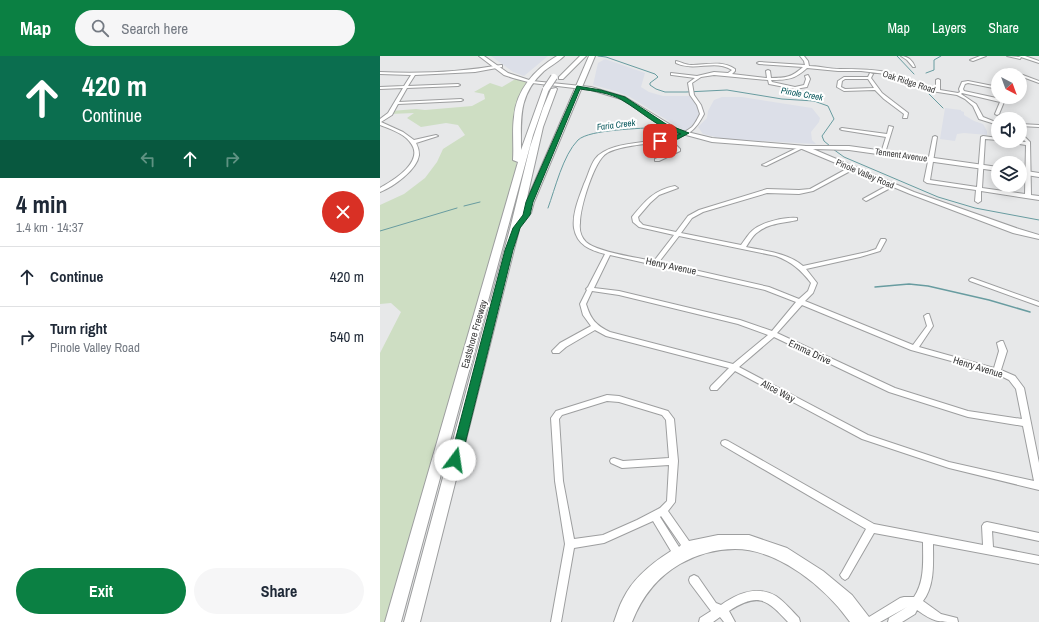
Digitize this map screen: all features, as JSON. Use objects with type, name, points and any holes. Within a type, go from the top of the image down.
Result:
[{"type":"highway","points":[[514,188],[518,150],[517,111],[523,95],[533,80],[549,63],[561,56]]},
{"type":"highway","name":"Eastshore Freeway","points":[[393,622],[529,135],[554,77],[575,56]]},
{"type":"highway","name":"Eastshore Freeway","points":[[412,622],[507,257],[516,228],[550,89],[583,56]]},
{"type":"highway","points":[[516,228],[526,215],[530,202],[592,56]]},
{"type":"main road","name":"Pinole Valley Road","points":[[481,56],[515,75],[533,80],[598,88],[624,95],[686,133],[712,140],[804,147],[892,185],[1016,231],[1039,237]]},
{"type":"main road","name":"Pinole Valley Road","points":[[488,56],[499,66]]},
{"type":"main road","name":"Tennent Avenue","points":[[804,147],[836,148],[884,153],[991,168]]},
{"type":"main road","points":[[823,155],[822,151],[829,148]]},
{"type":"main road","points":[[1029,174],[1039,175]]},
{"type":"street","points":[[672,74],[698,76],[730,73],[768,79],[797,75],[804,71],[807,66],[806,61],[802,56]]},
{"type":"street","points":[[903,56],[909,59],[914,66]]},
{"type":"street","points":[[972,60],[984,56]]},
{"type":"street","points":[[1009,56],[1021,57],[1039,62]]},
{"type":"street","points":[[677,62],[682,65],[692,66],[726,66],[734,70],[730,73]]},
{"type":"street","name":"Oak Ridge Road","points":[[759,63],[807,66],[829,70],[874,69],[899,77],[926,89],[960,93],[972,101],[982,118],[991,121]]},
{"type":"street","points":[[380,73],[413,74],[475,71],[499,66]]},
{"type":"street","points":[[869,78],[874,69]]},
{"type":"street","points":[[768,71],[768,79]]},
{"type":"street","points":[[380,190],[395,181],[413,165],[417,152],[413,142],[380,122],[389,115],[413,74]]},
{"type":"street","name":"Henry Avenue","points":[[698,76],[690,83],[692,95],[699,105],[702,114],[699,122],[686,133],[668,140],[614,149],[606,152],[599,158],[577,213],[577,228],[582,241],[591,248],[608,253],[656,262],[767,288],[914,348],[997,371],[1012,378],[1020,388],[1039,485]]},
{"type":"street","points":[[768,79],[770,82],[795,88],[806,86],[808,79],[807,76]]},
{"type":"street","points":[[869,78],[844,78],[840,81],[839,87],[844,90],[875,89]]},
{"type":"street","points":[[869,78],[875,89],[892,105],[906,114],[905,117]]},
{"type":"street","points":[[1027,78],[1039,82]]},
{"type":"street","points":[[938,80],[938,91]]},
{"type":"street","points":[[991,87],[968,82],[964,83],[960,93],[991,97]]},
{"type":"street","points":[[380,88],[458,85]]},
{"type":"street","points":[[396,103],[461,100]]},
{"type":"street","points":[[1027,125],[1039,126]]},
{"type":"street","points":[[884,153],[891,127]]},
{"type":"street","points":[[842,129],[889,136]]},
{"type":"street","points":[[413,142],[436,136]]},
{"type":"street","points":[[935,137],[927,181],[1039,198]]},
{"type":"street","points":[[978,201],[983,137],[991,139]]},
{"type":"street","points":[[657,160],[660,157],[678,150],[668,140]]},
{"type":"street","points":[[1028,143],[1028,196]]},
{"type":"street","points":[[764,165],[804,147]]},
{"type":"street","points":[[656,262],[690,217],[701,211],[767,191],[799,192],[811,190],[852,168]]},
{"type":"street","points":[[866,199],[892,185]]},
{"type":"street","points":[[675,188],[661,191],[652,196],[635,217],[636,222],[641,226],[778,254],[804,268],[814,283],[811,292],[801,301],[773,334],[734,367],[714,388]]},
{"type":"street","points":[[743,247],[753,233],[760,228],[780,221],[795,219]]},
{"type":"street","points":[[804,268],[822,262],[864,255],[878,250],[883,240]]},
{"type":"street","points":[[556,352],[563,345],[594,327],[586,317],[583,304],[589,289],[608,253]]},
{"type":"street","points":[[972,280],[1039,304]]},
{"type":"street","name":"Emma Drive","points":[[589,289],[619,293],[740,322],[773,334],[892,390],[968,414],[1027,424]]},
{"type":"street","points":[[914,348],[930,326],[927,316]]},
{"type":"street","name":"Alice Way","points":[[594,327],[608,334],[734,367],[865,437],[949,465],[1039,485]]},
{"type":"street","points":[[997,371],[1003,351],[1001,343]]},
{"type":"street","points":[[556,622],[570,544],[559,482],[555,418],[559,413],[607,398],[619,399],[665,413],[670,419],[674,461],[670,502],[658,513],[640,523],[604,539],[570,544]]},
{"type":"street","points":[[726,443],[872,528],[1039,561]]},
{"type":"street","points":[[614,461],[622,465],[674,461]]},
{"type":"street","points":[[658,513],[690,550]]},
{"type":"street","points":[[658,513],[680,555]]},
{"type":"street","points":[[988,551],[987,526],[1039,537]]},
{"type":"street","points":[[844,575],[872,528]]},
{"type":"street","points":[[619,622],[627,602],[644,579],[660,564],[718,539],[749,540],[784,551],[820,574],[848,598],[869,622],[904,602],[916,602],[928,612],[940,619],[954,622]]},
{"type":"street","points":[[893,622],[911,610],[923,592],[928,571],[928,540]]},
{"type":"street","points":[[690,550],[719,545],[748,546],[781,556],[816,579],[840,601],[856,622]]},
{"type":"street","points":[[627,622],[634,604],[649,583],[680,555]]},
{"type":"street","points":[[694,580],[713,607],[722,610],[730,622]]},
{"type":"street","points":[[704,622],[747,595],[761,594],[773,600],[795,622]]},
{"type":"shaded area","points":[[491,56],[548,56],[524,76],[513,72]]},
{"type":"shaded area","points":[[605,59],[645,73],[641,87],[649,92],[663,96],[690,96],[701,110],[699,120],[687,130],[683,130],[630,97],[593,85],[598,63]]},
{"type":"shaded area","points":[[722,97],[742,97],[812,108],[820,118],[819,122],[811,132],[812,140],[816,144],[724,139],[703,134],[698,127],[707,118],[708,111],[714,100]]},
{"type":"shaded area","points":[[945,108],[961,110],[964,112],[964,115],[983,124],[987,131],[987,135],[964,133],[957,134],[955,141],[940,139]]},
{"type":"green space","points":[[517,78],[532,82],[523,95],[514,188],[393,622],[380,622],[380,353],[401,312],[391,303],[380,304],[380,205],[404,194],[425,178],[437,162],[443,149],[465,135],[458,125],[446,123],[421,127],[407,118],[414,113],[390,114],[391,111],[472,106],[485,99],[484,94],[474,92],[490,83],[502,87]]},
{"type":"waterway","name":"Pinole Creek","points":[[598,56],[606,57],[655,74],[658,77],[650,83],[650,85],[665,92],[727,90],[782,99],[814,101],[828,106],[834,119],[822,136],[824,141],[830,146]]},
{"type":"waterway","points":[[897,56],[914,74]]},
{"type":"waterway","points":[[926,73],[934,70],[934,60],[941,56]]},
{"type":"waterway","points":[[929,94],[943,108]]},
{"type":"waterway","name":"Faria Creek","points":[[548,208],[564,163],[568,154],[578,140],[584,136],[616,130],[659,127]]},
{"type":"waterway","name":"Pinole Creek","points":[[833,149],[844,157],[938,197],[975,208],[1039,220]]},
{"type":"waterway","name":"Faria Creek","points":[[464,206],[480,202]]},
{"type":"waterway","name":"Faria Creek","points":[[380,231],[457,208]]},
{"type":"waterway","points":[[875,287],[909,284],[928,286],[989,300],[1030,312]]},
{"type":"route","points":[[455,460],[516,228],[526,215],[557,136],[579,87],[601,91],[623,98],[664,125],[686,133],[676,138],[660,141]]}]
